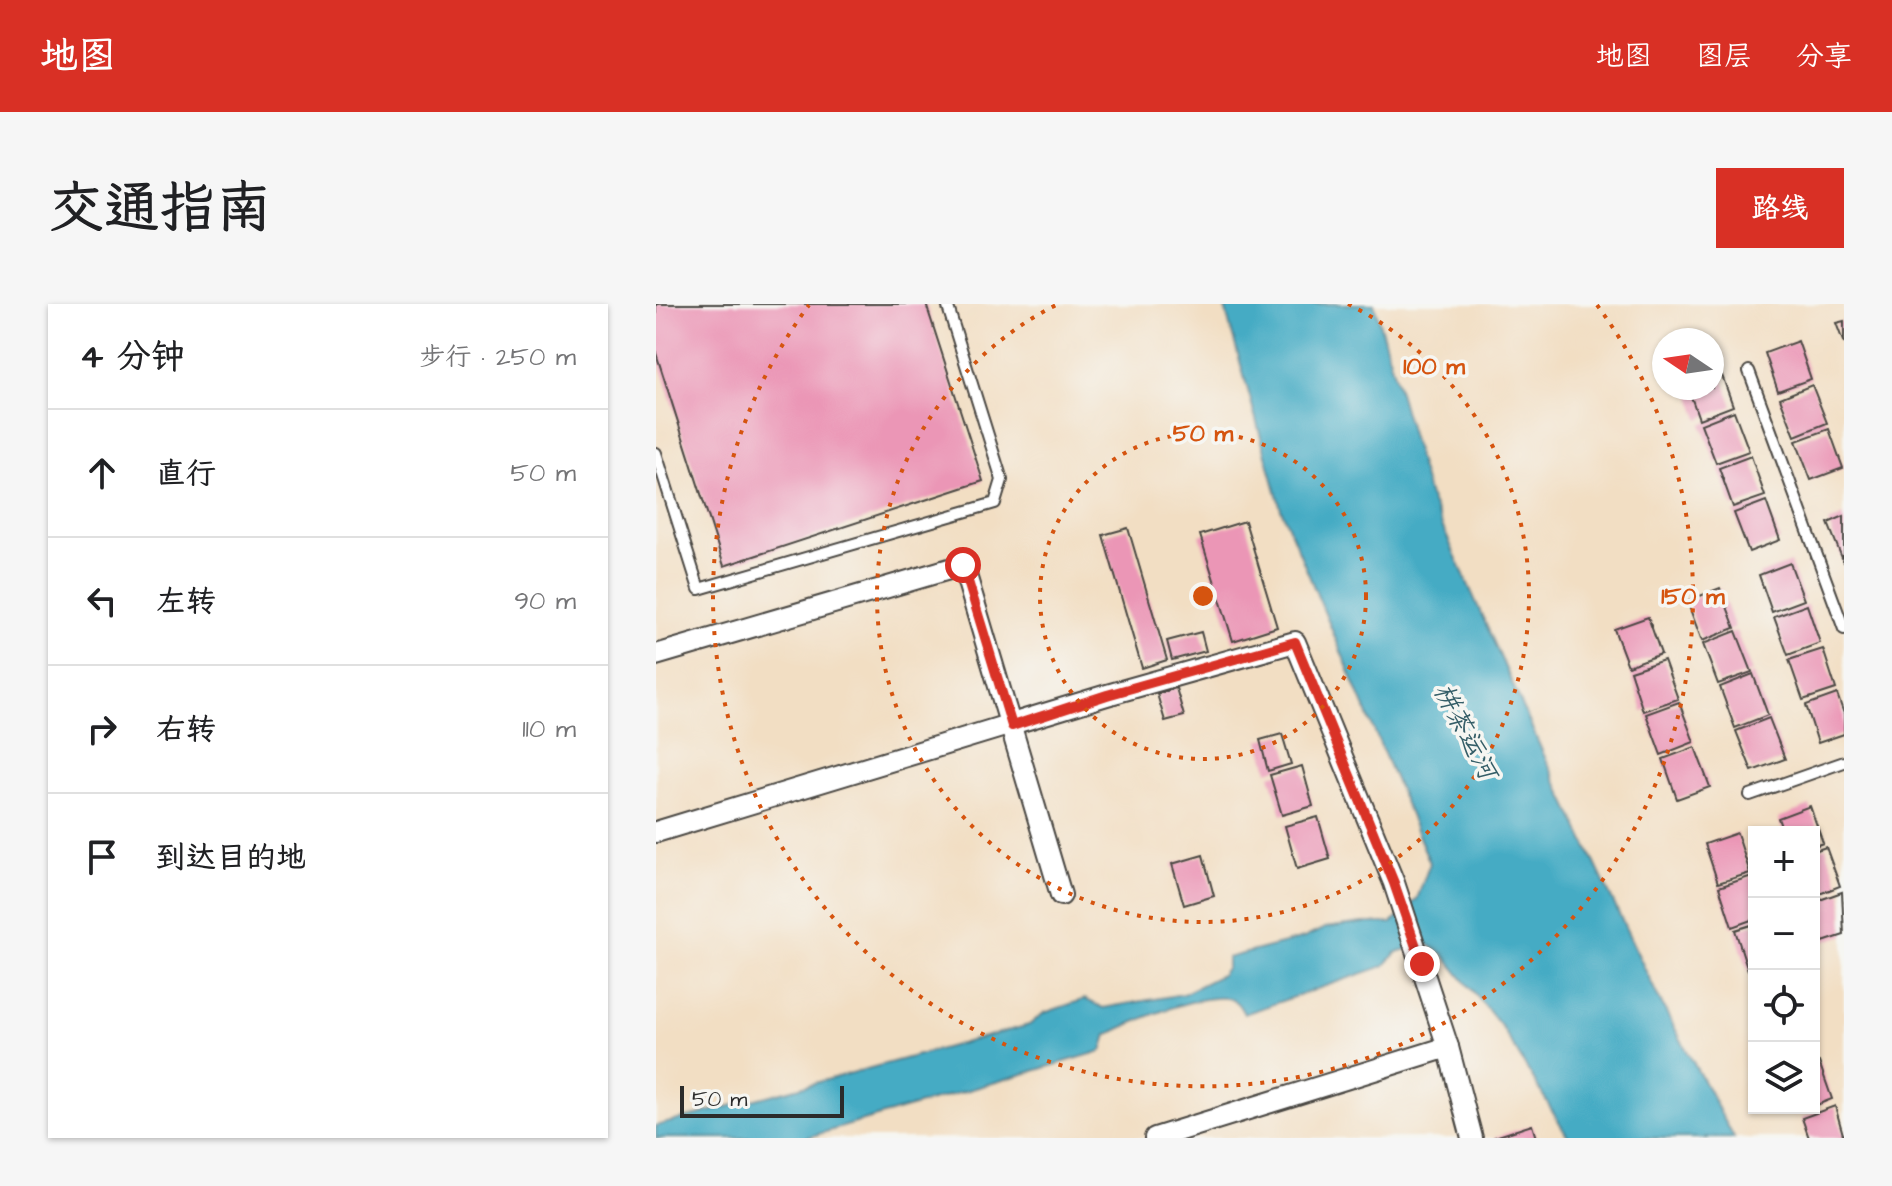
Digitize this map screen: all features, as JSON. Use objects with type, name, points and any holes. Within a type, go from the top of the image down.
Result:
[{"type":"street","points":[[656,655],[963,565],[1061,895]]},
{"type":"street","points":[[656,832],[1107,695],[1295,642],[1394,883],[1448,1047],[1472,1138]]},
{"type":"street","points":[[1155,1138],[1448,1047]]},
{"type":"lane","points":[[656,453],[699,589],[995,503],[1002,480],[947,304]]},
{"type":"lane","points":[[1749,371],[1844,629]]},
{"type":"lane","points":[[1750,795],[1844,762]]},
{"type":"water","name":"栟茶运河","points":[[1224,304],[1374,304],[1428,494],[1543,753],[1659,999],[1734,1138],[1569,1138],[1501,1026],[1443,954],[1427,944],[1397,952],[1384,966],[1244,1014],[1235,1001],[1226,998],[1182,1004],[1107,1035],[1102,1051],[805,1138],[656,1138],[656,1126],[1029,1025],[1044,1013],[1085,999],[1103,1008],[1183,994],[1221,975],[1227,967],[1227,958],[1304,938],[1325,928],[1392,923],[1417,899],[1430,863],[1281,509]]},
{"type":"building","points":[[656,304],[926,304],[983,481],[724,566],[656,353]]},
{"type":"building","points":[[1844,321],[1844,344],[1836,323]]},
{"type":"building","points":[[1798,341],[1811,379],[1778,391],[1765,353]]},
{"type":"building","points":[[1724,381],[1733,406],[1699,419],[1692,400],[1724,400]]},
{"type":"building","points":[[1812,385],[1827,423],[1795,436],[1780,398]]},
{"type":"building","points":[[1734,411],[1749,451],[1716,463],[1701,424]]},
{"type":"building","points":[[1829,429],[1843,468],[1811,480],[1796,441]]},
{"type":"building","points":[[1751,456],[1765,496],[1733,507],[1719,468]]},
{"type":"building","points":[[1766,501],[1780,540],[1749,552],[1734,513]]},
{"type":"building","points":[[1844,516],[1844,563],[1828,523]]},
{"type":"building","points":[[1245,521],[1277,627],[1233,641],[1200,535]]},
{"type":"building","points":[[1128,528],[1167,660],[1142,668],[1103,535]]},
{"type":"building","points":[[1790,563],[1804,600],[1772,612],[1759,575]]},
{"type":"building","points":[[1720,588],[1735,628],[1702,641],[1687,601]]},
{"type":"building","points":[[1807,605],[1820,643],[1788,655],[1774,617]]},
{"type":"building","points":[[1648,617],[1661,654],[1628,666],[1614,629]]},
{"type":"building","points":[[1736,631],[1752,672],[1718,684],[1703,644]]},
{"type":"building","points":[[1201,632],[1206,651],[1172,660],[1167,641]]},
{"type":"building","points":[[1823,649],[1836,689],[1803,700],[1789,660]]},
{"type":"building","points":[[1664,660],[1678,699],[1643,711],[1630,671]]},
{"type":"building","points":[[1753,674],[1768,715],[1735,728],[1720,687]]},
{"type":"building","points":[[1176,688],[1184,716],[1165,721],[1157,694]]},
{"type":"building","points":[[1837,694],[1844,714],[1844,734],[1818,743],[1806,705]]},
{"type":"building","points":[[1679,702],[1694,742],[1661,755],[1646,714]]},
{"type":"building","points":[[1769,718],[1785,759],[1752,771],[1736,731]]},
{"type":"building","points":[[1282,734],[1291,764],[1268,771],[1260,740]]},
{"type":"building","points":[[1695,747],[1710,787],[1677,799],[1663,759]]},
{"type":"building","points":[[1302,766],[1313,806],[1282,815],[1270,775]]},
{"type":"building","points":[[1810,806],[1817,826],[1781,826],[1778,818]]},
{"type":"building","points":[[1318,817],[1330,859],[1297,869],[1285,826]]},
{"type":"building","points":[[1737,833],[1748,874],[1718,883],[1705,844]]},
{"type":"building","points":[[1826,847],[1840,886],[1820,894],[1820,849]]},
{"type":"building","points":[[1203,855],[1214,896],[1184,905],[1172,864]]},
{"type":"building","points":[[1748,877],[1748,921],[1732,927],[1719,887]]},
{"type":"building","points":[[1842,892],[1844,935],[1823,942],[1820,900]]},
{"type":"building","points":[[1748,926],[1748,970],[1735,930]]},
{"type":"building","points":[[1820,1065],[1832,1099],[1820,1104]]},
{"type":"building","points":[[1835,1106],[1844,1138],[1809,1138],[1802,1118]]},
{"type":"building","points":[[1532,1125],[1536,1138],[1495,1137]]},
{"type":"route","points":[[963,565],[1012,726],[1107,695],[1295,642],[1394,883],[1422,964]]}]
